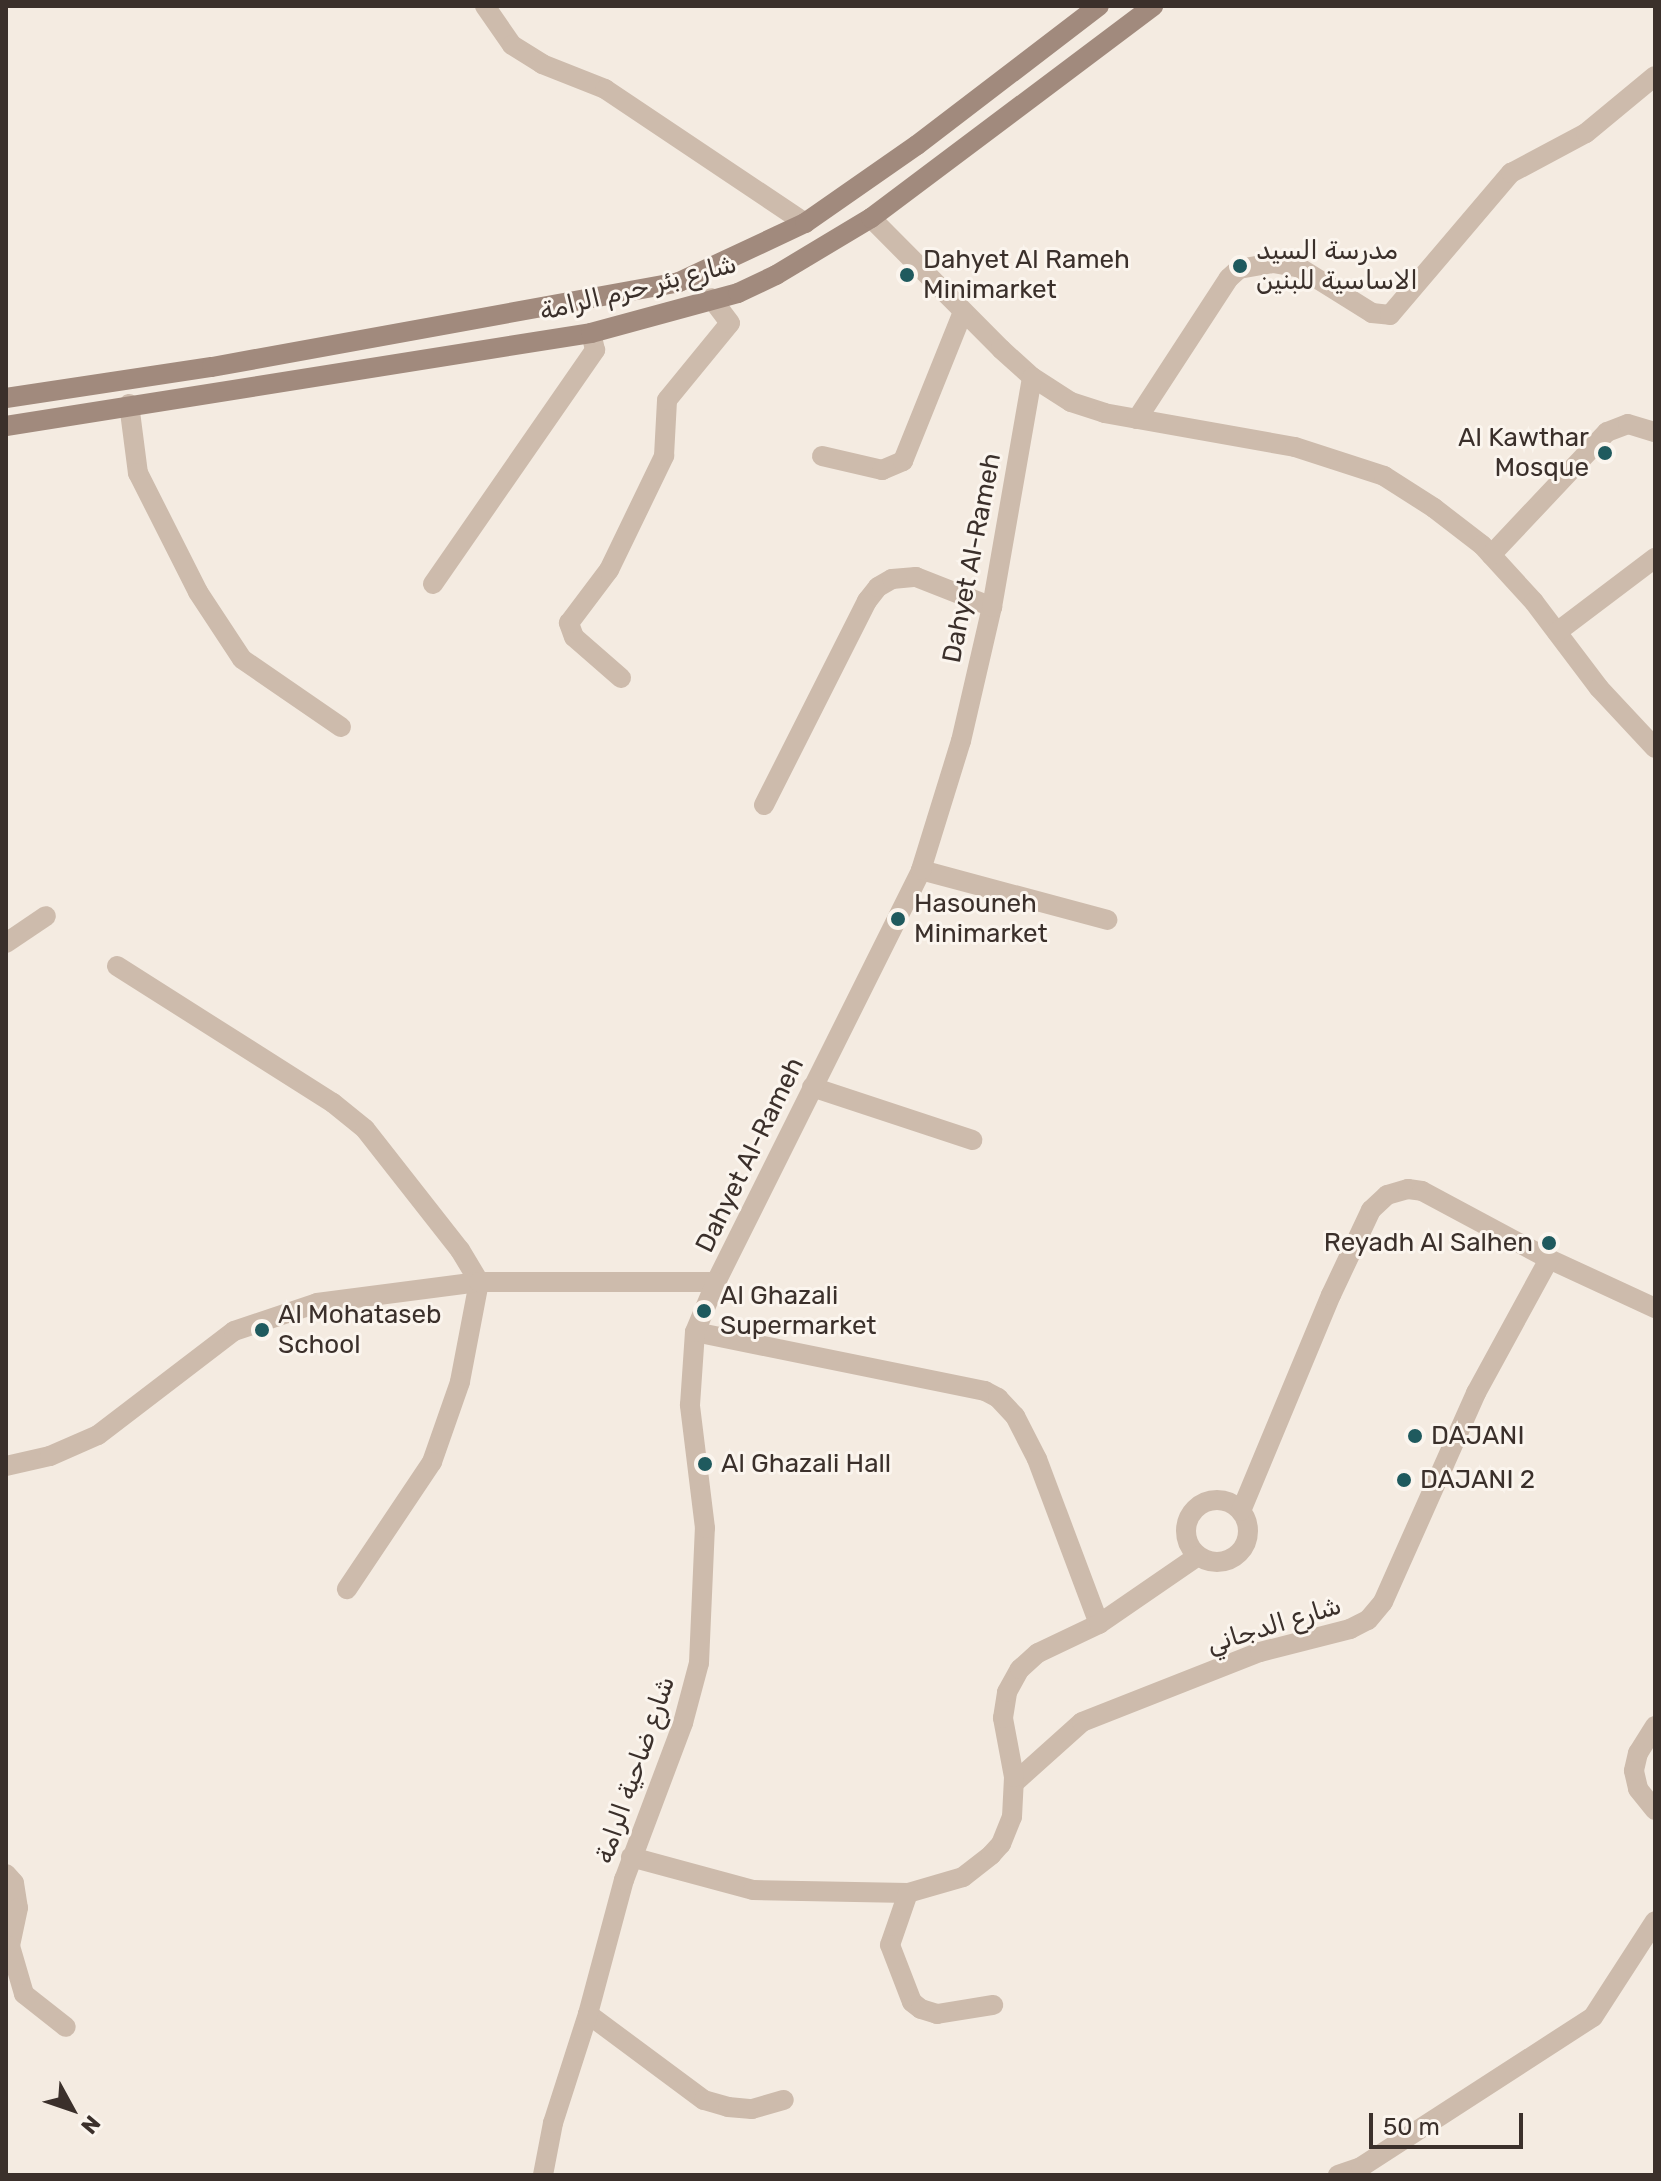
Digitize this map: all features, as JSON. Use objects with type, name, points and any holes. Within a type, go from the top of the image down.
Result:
[{"type":"main road","name":"شارع بئر حرم الرامة","points":[[6,398],[212,367],[679,282],[805,223],[917,145],[1099,6]]},
{"type":"main road","name":"شارع بئر حرم الرامة","points":[[6,426],[129,404],[591,333],[738,293],[776,275],[871,218],[1153,6]]},
{"type":"street","points":[[485,6],[512,45],[542,64],[605,89],[805,223]]},
{"type":"street","points":[[1137,419],[1229,278],[1239,269],[1273,263],[1300,268],[1375,315],[1390,315],[1511,173],[1575,140],[1655,76]]},
{"type":"street","points":[[871,218],[1032,377],[1071,402],[1137,419],[1295,447],[1384,476],[1434,508],[1491,555],[1557,632],[1599,688],[1655,748]]},
{"type":"street","points":[[621,678],[573,635],[569,623],[609,570],[664,456],[667,400],[730,323],[711,298]]},
{"type":"street","points":[[822,456],[882,470],[903,461],[963,312]]},
{"type":"street","points":[[433,584],[595,350],[591,333]]},
{"type":"street","name":"Dahyet Al-Rameh","points":[[6,1466],[50,1456],[98,1435],[234,1331],[317,1303],[479,1282],[716,1282],[921,870],[961,741],[992,607],[1032,377]]},
{"type":"street","points":[[129,404],[138,473],[198,592],[242,659],[341,727]]},
{"type":"street","points":[[1491,555],[1607,432],[1628,424],[1655,432]]},
{"type":"street","points":[[1557,632],[1655,558]]},
{"type":"street","points":[[764,805],[867,601],[878,587],[892,579],[916,577],[992,607]]},
{"type":"street","points":[[921,870],[1107,920]]},
{"type":"street","points":[[6,943],[46,916]]},
{"type":"street","points":[[117,966],[333,1103],[365,1129],[460,1250],[479,1282],[460,1382],[432,1462],[347,1589]]},
{"type":"street","points":[[812,1087],[972,1140]]},
{"type":"street","points":[[1241,1511],[1331,1295],[1371,1210],[1381,1199],[1400,1190],[1422,1191],[1549,1259],[1655,1308]]},
{"type":"street","name":"شارع الدجاني","points":[[1014,1783],[1082,1722],[1260,1652],[1350,1629],[1368,1620],[1383,1602],[1476,1393],[1549,1259]]},
{"type":"street","name":"شارع ضاحية الرامة","points":[[543,2175],[553,2123],[588,2014],[631,1857],[683,1723],[699,1663],[705,1528],[690,1405],[695,1332],[716,1282]]},
{"type":"street","points":[[695,1332],[985,1391],[998,1398],[1015,1416],[1037,1459],[1099,1624]]},
{"type":"street","points":[[1213,1501],[1233,1505],[1241,1511],[1248,1530],[1243,1549],[1226,1561],[1206,1561],[1198,1556],[1191,1548],[1186,1528],[1195,1510],[1213,1501]]},
{"type":"street","points":[[631,1857],[753,1890],[908,1893],[963,1877],[991,1855],[1012,1817],[1014,1783],[1003,1718],[1012,1680],[1038,1653],[1099,1624],[1198,1556]]},
{"type":"street","points":[[1655,1726],[1638,1753],[1634,1771],[1638,1789],[1655,1810]]},
{"type":"street","points":[[6,1874],[14,1883],[18,1908],[10,1946],[24,1994],[66,2027]]},
{"type":"street","points":[[908,1893],[890,1945],[912,2002],[937,2014],[993,2005]]},
{"type":"street","points":[[1338,2175],[1361,2167],[1593,2017],[1655,1921]]},
{"type":"street","points":[[588,2014],[704,2100],[728,2107],[752,2109],[784,2100]]},
{"type":"place","name":"مدرسة السيد الاساسية للبنين","points":[[1240,266]]},
{"type":"place","name":"Dahyet Al Rameh Minimarket","points":[[907,275]]},
{"type":"place","name":"Al Kawthar Mosque","points":[[1605,453]]},
{"type":"place","name":"Hasouneh Minimarket","points":[[898,919]]},
{"type":"place","name":"Reyadh Al Salhen","points":[[1549,1243]]},
{"type":"place","name":"Al Ghazali Supermarket","points":[[704,1311]]},
{"type":"place","name":"Al Mohataseb School","points":[[262,1330]]},
{"type":"place","name":"DAJANI","points":[[1415,1436]]},
{"type":"place","name":"Al Ghazali Hall","points":[[705,1464]]},
{"type":"place","name":"DAJANI 2","points":[[1404,1480]]}]
